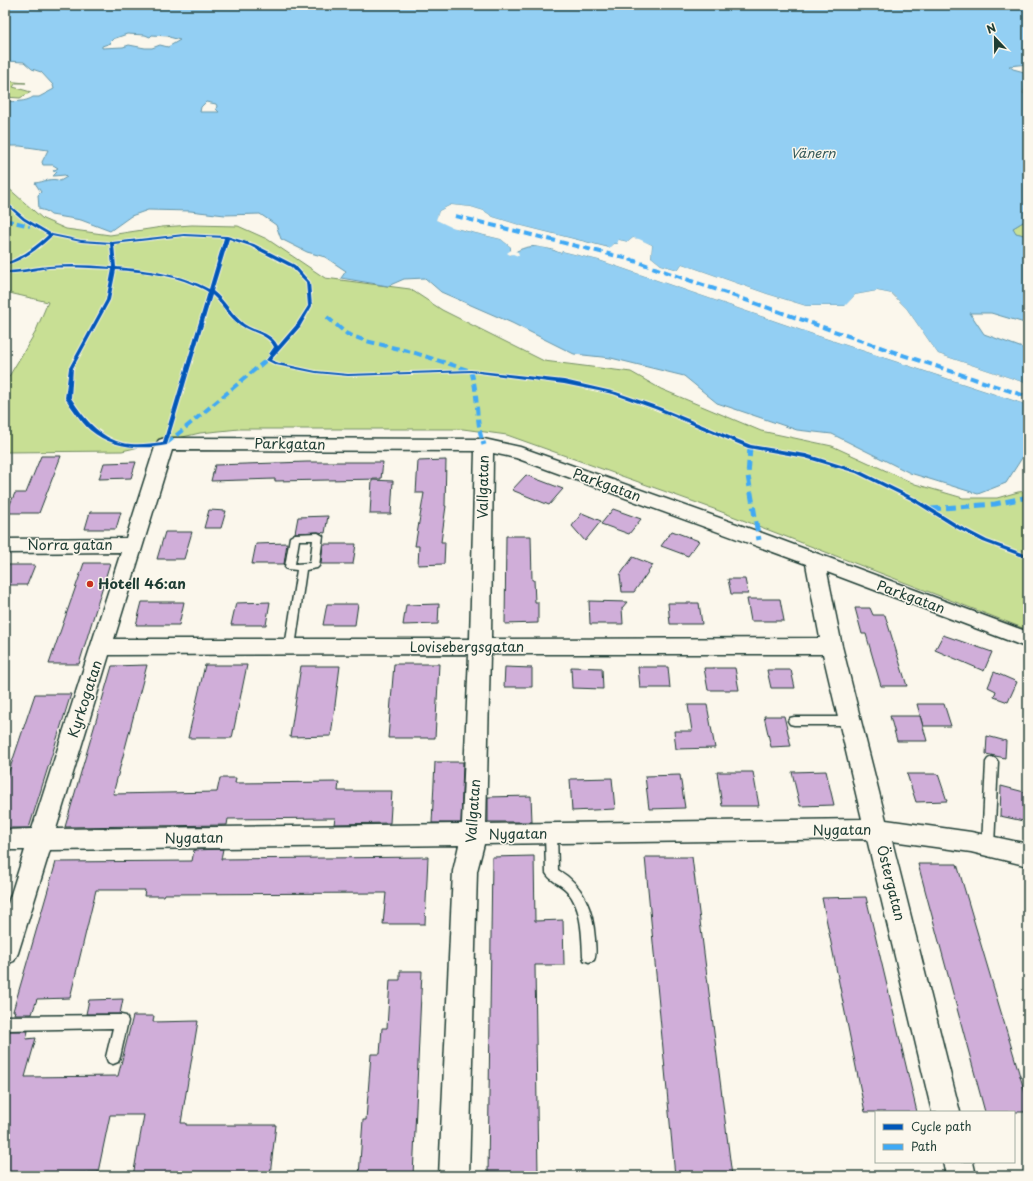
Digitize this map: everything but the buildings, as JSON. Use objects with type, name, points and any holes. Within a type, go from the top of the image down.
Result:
[{"type":"street","name":"Parkgatan","points":[[165,444],[484,446],[520,453],[1028,640]]},
{"type":"street","name":"Kyrkogatan","points":[[5,953],[165,444]]},
{"type":"street","name":"Vallgatan","points":[[454,1176],[465,871],[474,834],[484,446]]},
{"type":"street","name":"Norra gatan","points":[[5,546],[134,545]]},
{"type":"street","name":"Östergatan","points":[[815,561],[832,646],[946,1111]]},
{"type":"street","name":"Lovisebergsgatan","points":[[101,647],[832,646]]},
{"type":"street","name":"Nygatan","points":[[5,840],[878,830],[971,842],[1028,855]]},
{"type":"street","points":[[958,1163],[961,1176]]},
{"type":"lane","points":[[290,647],[302,567]]},
{"type":"lane","points":[[794,721],[851,721]]},
{"type":"lane","points":[[988,845],[992,762]]},
{"type":"lane","points":[[551,834],[552,873],[572,888],[580,900],[587,922],[589,956]]},
{"type":"lane","points":[[5,1023],[122,1021],[114,1057]]},
{"type":"green space","points":[[5,81],[26,83],[16,83],[13,87],[31,92],[20,98],[5,97]]},
{"type":"green space","points":[[5,169],[7,170],[6,186],[43,219],[66,229],[110,235],[162,227],[192,225],[238,226],[267,239],[325,278],[410,289],[442,310],[544,361],[631,372],[661,389],[761,431],[832,446],[915,484],[963,498],[997,498],[1018,492],[1028,491],[1028,630],[714,509],[507,435],[463,429],[239,429],[200,433],[122,451],[5,452],[5,383],[35,333],[48,302],[5,292]]},
{"type":"green space","points":[[1023,222],[1028,223],[1028,236],[1015,233],[1013,228]]},
{"type":"water","name":"Vänern","points":[[5,5],[1028,5],[1028,64],[1009,66],[1013,69],[1028,73],[1028,79],[1025,79],[1028,83],[1023,93],[1028,97],[1028,223],[1023,222],[1013,228],[1016,233],[1028,236],[1028,324],[991,313],[970,313],[984,334],[1028,350],[1028,384],[938,354],[906,308],[892,294],[877,291],[855,295],[846,306],[806,306],[682,264],[678,270],[661,265],[651,257],[652,245],[633,238],[628,242],[619,240],[619,244],[613,244],[610,248],[522,226],[493,217],[484,211],[471,207],[451,205],[439,211],[437,220],[459,229],[501,239],[511,247],[510,255],[523,248],[535,246],[561,253],[562,251],[599,260],[816,335],[1028,405],[1028,450],[1006,483],[978,494],[910,473],[832,434],[797,430],[717,403],[684,376],[611,358],[574,354],[512,323],[441,292],[425,278],[404,279],[388,286],[341,278],[346,271],[325,257],[307,252],[281,239],[276,225],[260,214],[225,215],[190,211],[148,210],[131,216],[110,231],[81,220],[51,215],[46,211],[39,209],[38,195],[41,192],[35,183],[51,180],[60,181],[67,177],[65,175],[53,176],[57,172],[53,171],[58,168],[53,165],[43,165],[42,162],[48,150],[20,146],[5,146],[5,101],[12,102],[39,97],[54,89],[53,85],[41,72],[32,69],[24,62],[5,61]],"holes":[[[127,34],[145,35],[150,37],[152,35],[168,36],[180,40],[168,47],[160,45],[152,48],[145,48],[129,45],[123,47],[102,48],[102,46],[111,43],[110,42],[113,39]],[[206,102],[216,104],[216,109],[219,112],[200,112],[201,107]]]},
{"type":"pier","points":[[451,205],[471,207],[484,211],[493,217],[522,226],[609,248],[613,244],[618,244],[617,241],[619,240],[628,242],[633,238],[639,239],[652,245],[651,257],[661,265],[678,270],[682,264],[806,306],[845,306],[855,295],[877,291],[892,294],[906,308],[938,354],[1028,384],[1028,386],[937,355],[905,309],[891,296],[877,293],[856,297],[846,308],[806,308],[683,267],[678,272],[660,267],[649,258],[650,247],[638,241],[633,240],[628,244],[620,242],[620,246],[614,246],[609,250],[521,228],[493,219],[483,213],[470,209],[451,207],[441,212],[439,219],[452,225],[502,237],[513,246],[511,252],[523,245],[534,244],[560,250],[563,249],[599,258],[817,333],[1028,403],[1028,405],[816,335],[599,260],[534,246],[524,246],[515,251],[518,252],[518,256],[513,254],[510,255],[507,253],[511,250],[511,247],[501,239],[451,227],[436,220],[439,211]]},
{"type":"marked path","points":[[455,216],[629,259],[891,351],[1028,397]]},
{"type":"marked path","points":[[5,220],[30,226]]},
{"type":"marked path","points":[[327,317],[347,334],[366,341],[412,352],[471,371],[476,389],[479,427],[484,445]]},
{"type":"marked path","points":[[167,443],[270,357]]},
{"type":"marked path","points":[[750,447],[748,476],[759,540]]},
{"type":"marked path","points":[[931,509],[995,504],[1028,497]]},
{"type":"cycle path","points":[[5,202],[24,219],[51,235],[81,241],[112,243],[184,235],[227,237],[252,245],[293,266],[308,282],[310,306],[298,326],[268,360],[278,364],[316,372],[348,375],[471,371],[564,382],[614,393],[657,408],[750,447],[806,456],[858,472],[913,499],[958,527],[985,541],[1028,557]]},
{"type":"cycle path","points":[[5,264],[12,262],[30,252],[51,235]]},
{"type":"cycle path","points":[[112,243],[114,269],[108,300],[71,368],[68,398],[92,429],[99,434],[116,442],[132,446],[141,446],[165,444],[227,237]]},
{"type":"cycle path","points":[[5,272],[16,272],[50,267],[87,267],[133,270],[177,278],[196,284],[210,291],[239,322],[248,328],[270,338],[276,347],[271,354]]},
{"type":"place","name":"Hotell 46:an","points":[[90,584]]}]
